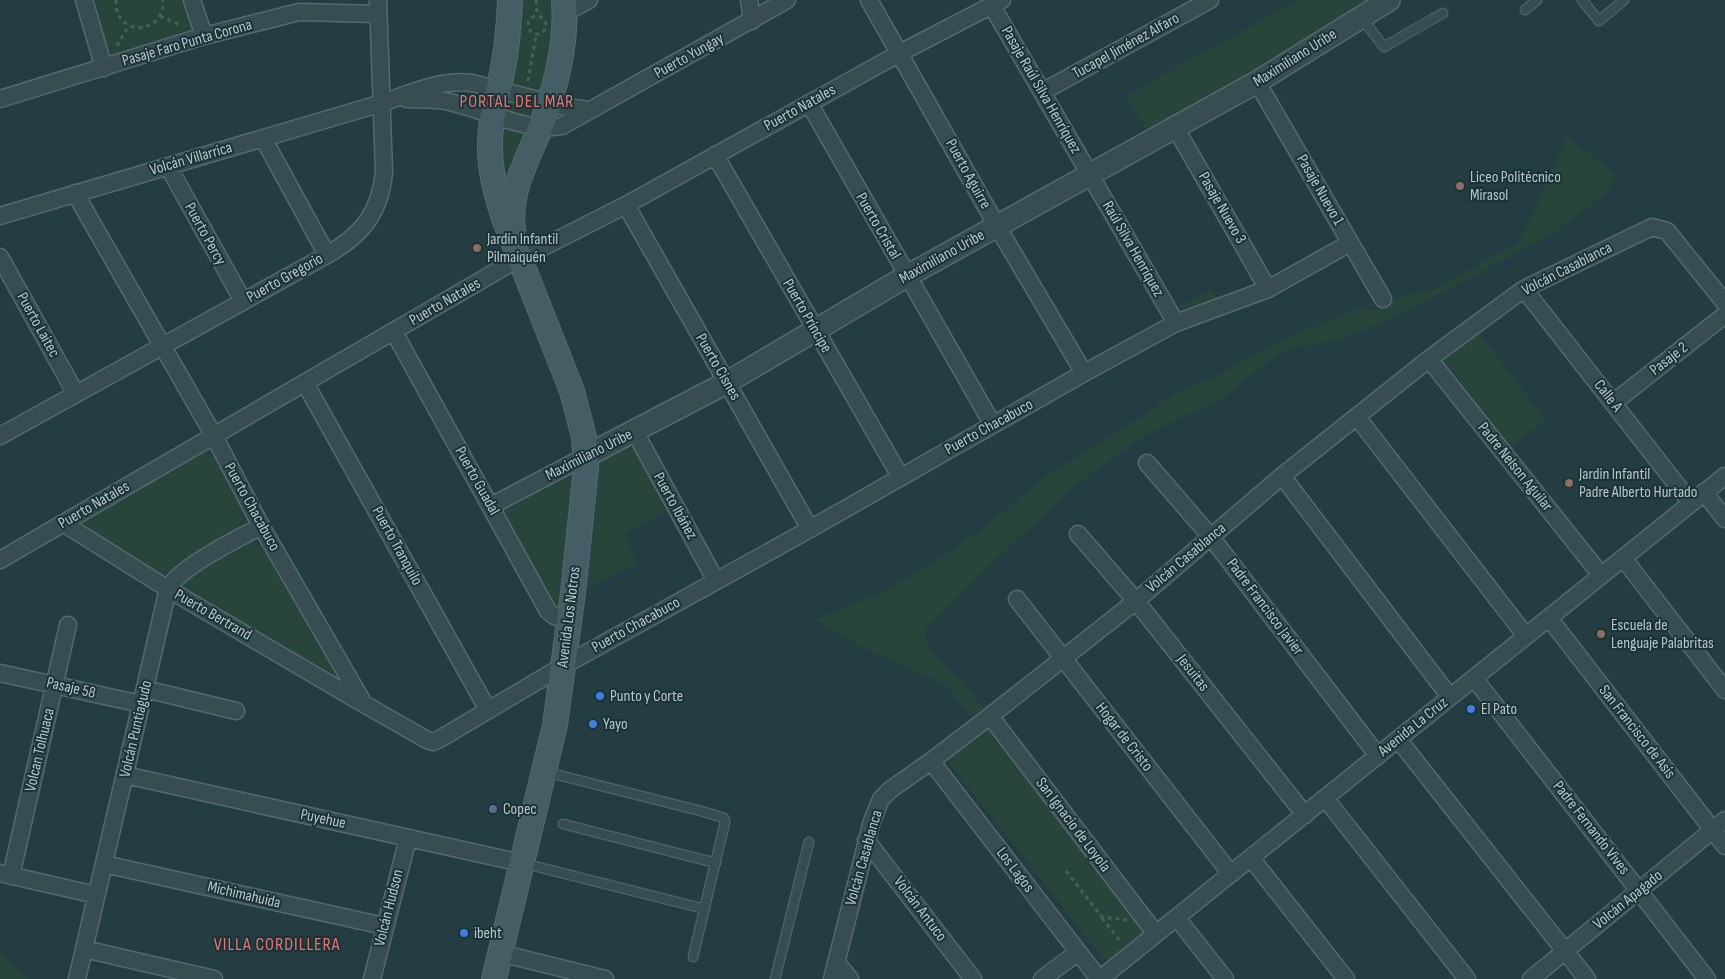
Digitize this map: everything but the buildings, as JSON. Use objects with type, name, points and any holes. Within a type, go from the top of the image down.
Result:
[{"type":"main road","name":"Avenida Los Notros","points":[[494,979],[555,725],[585,485],[586,456],[584,437],[572,391],[498,202],[493,182],[490,151],[493,116],[508,32],[510,0]]},
{"type":"main road","name":"Avenida Los Notros","points":[[521,260],[514,233],[512,208],[520,176],[550,103],[562,48],[565,7]]},
{"type":"street","points":[[84,0],[104,68]]},
{"type":"street","points":[[192,0],[204,36]]},
{"type":"street","points":[[565,7],[589,0]]},
{"type":"street","points":[[749,0],[752,21]]},
{"type":"street","name":"Puerto Yungay","points":[[541,127],[553,128],[562,126],[787,0]]},
{"type":"street","name":"Puerto Aguirre","points":[[869,0],[997,226],[1084,373]]},
{"type":"street","name":"Tucapel Jiménez Alfaro","points":[[1042,92],[1210,0]]},
{"type":"street","name":"Maximiliano Uribe","points":[[491,506],[726,383],[907,276],[1256,82],[1389,0]]},
{"type":"street","name":"Puerto Natales","points":[[0,560],[521,260],[626,205],[900,53],[997,3]]},
{"type":"street","name":"Pasaje Raúl Silva Henríquez","points":[[997,3],[1042,92],[1089,174]]},
{"type":"street","name":"Pasaje Faro Punta Corona","points":[[0,99],[204,36],[300,12],[378,7]]},
{"type":"street","name":"Puerto Gregorio","points":[[0,436],[327,255],[352,239],[362,229],[378,203],[384,172],[378,7]]},
{"type":"street","name":"Volcán Villarrica","points":[[0,216],[382,103],[429,87],[458,81],[498,89],[550,103]]},
{"type":"street","name":"Pasaje Nuevo 1","points":[[1256,82],[1383,299]]},
{"type":"street","name":"Volcán Villarrica","points":[[382,103],[408,99],[446,101],[493,116],[541,127]]},
{"type":"street","points":[[550,103],[589,110]]},
{"type":"street","name":"Puerto Cristal","points":[[809,104],[993,425]]},
{"type":"street","name":"Pasaje Nuevo 3","points":[[1175,127],[1268,289]]},
{"type":"street","points":[[263,138],[327,255]]},
{"type":"street","name":"Puerto Príncipe","points":[[714,155],[900,476]]},
{"type":"street","name":"Puerto Percy","points":[[168,166],[243,301]]},
{"type":"street","name":"Raúl Silva Henríquez","points":[[1089,174],[1176,324]]},
{"type":"street","name":"Puerto Chacabuco","points":[[75,193],[214,436],[261,526],[364,704],[433,742],[563,666],[810,529],[900,476],[1084,373],[1176,324],[1268,289],[1350,243]]},
{"type":"street","name":"Puerto Cisnes","points":[[626,205],[810,529]]},
{"type":"street","name":"Volcán Casablanca","points":[[832,979],[866,840],[881,799],[890,790],[990,716],[1136,601],[1282,476],[1429,359],[1524,289],[1652,227],[1667,231],[1725,303]]},
{"type":"street","name":"Puerto Laitec","points":[[0,257],[76,394]]},
{"type":"street","name":"Calle A","points":[[1524,289],[1691,503]]},
{"type":"street","name":"Pasaje 2","points":[[1613,403],[1725,315]]},
{"type":"street","name":"Puerto Guadal","points":[[394,332],[548,611],[559,618],[569,621]]},
{"type":"street","name":"Padre Nelson Aguilar","points":[[1429,359],[1601,575]]},
{"type":"street","name":"Puerto Tranquilo","points":[[305,383],[488,710]]},
{"type":"street","points":[[1357,417],[1526,636]]},
{"type":"street","name":"Puerto Ibáñez","points":[[635,432],[716,581]]},
{"type":"street","name":"Padre Francisco Javier","points":[[1147,463],[1211,537],[1378,756]]},
{"type":"street","points":[[1282,476],[1450,697]]},
{"type":"street","name":"Avenida La Cruz","points":[[1099,979],[1131,954],[1152,928],[1177,918],[1725,476]]},
{"type":"street","points":[[1704,492],[1725,519]]},
{"type":"street","name":"Puerto Bertrand","points":[[63,523],[168,589],[364,704]]},
{"type":"street","points":[[168,589],[172,581],[179,575],[261,526]]},
{"type":"street","name":"Jesuitas","points":[[1078,534],[1136,601],[1305,814]]},
{"type":"street","points":[[1623,558],[1725,690]]},
{"type":"street","name":"Volcán Puntiagudo","points":[[77,979],[168,589]]},
{"type":"street","name":"Hogar de Cristo","points":[[1017,600],[1231,874]]},
{"type":"street","name":"San Francisco de Asís","points":[[1549,618],[1719,826],[1725,846]]},
{"type":"street","name":"Volcan Tolhuaca","points":[[6,874],[55,684],[68,625]]},
{"type":"street","name":"Pasaje 58","points":[[0,673],[55,684],[236,711]]},
{"type":"street","name":"Padre Fernando Vives","points":[[1474,678],[1707,979]]},
{"type":"street","name":"San Ignacio de Loyola","points":[[990,716],[1152,928]]},
{"type":"street","points":[[1398,739],[1587,979]]},
{"type":"street","name":"Los Lagos","points":[[931,761],[1099,979]]},
{"type":"street","name":"Puyehue","points":[[125,775],[521,863]]},
{"type":"street","points":[[1325,798],[1467,979]]},
{"type":"street","name":"Volcán Apagado","points":[[1531,979],[1719,826]]},
{"type":"street","name":"Volcán Hudson","points":[[372,979],[408,838]]},
{"type":"street","name":"Volcán Antuco","points":[[866,840],[973,979]]},
{"type":"street","points":[[1251,858],[1346,979]]},
{"type":"street","name":"Michimahuida","points":[[104,864],[384,926]]},
{"type":"street","points":[[6,874],[96,895]]},
{"type":"street","points":[[1177,918],[1225,979]]},
{"type":"street","points":[[84,949],[214,979]]},
{"type":"street","points":[[1042,979],[1078,952]]},
{"type":"street","points":[[500,953],[605,979]]},
{"type":"street","points":[[836,962],[850,979]]},
{"type":"lane","points":[[1525,10],[1537,0]]},
{"type":"lane","points":[[1582,0],[1598,21],[1624,0]]},
{"type":"lane","points":[[1361,17],[1384,47],[1443,13]]},
{"type":"lane","points":[[544,771],[721,816],[726,822],[693,957]]},
{"type":"lane","points":[[563,824],[716,862]]},
{"type":"lane","points":[[775,979],[809,842]]},
{"type":"lane","points":[[521,863],[704,909]]},
{"type":"path","points":[[116,0],[116,9],[120,18],[128,25],[138,28],[148,26],[157,20],[162,11],[163,0]]},
{"type":"path","points":[[536,0],[537,16]]},
{"type":"path","points":[[537,16],[544,19],[546,26],[542,32],[536,34],[530,31],[528,24],[532,18],[537,16]]},
{"type":"path","points":[[528,81],[536,34]]},
{"type":"path","points":[[1066,871],[1131,954]]},
{"type":"path","points":[[1102,917],[1152,928]]},
{"type":"green space","points":[[90,0],[187,0],[195,26],[191,35],[114,58],[106,54]]},
{"type":"green space","points":[[519,0],[558,0],[544,91],[538,92],[511,84]]},
{"type":"green space","points":[[1296,0],[1370,0],[1266,69],[1149,134],[1126,96]]},
{"type":"green space","points":[[510,99],[530,103],[534,107],[532,114],[526,116],[508,110],[504,104]]},
{"type":"green space","points":[[498,126],[530,131],[508,209]]},
{"type":"green space","points":[[1567,137],[1616,174],[1611,187],[1573,220],[1537,242],[1409,310],[1365,330],[1334,341],[1299,347],[1278,354],[1221,400],[1173,421],[1136,441],[1078,484],[996,559],[925,630],[928,645],[932,652],[955,675],[983,709],[971,717],[946,685],[859,646],[815,620],[893,587],[927,566],[977,533],[1051,472],[1138,419],[1174,393],[1206,381],[1276,343],[1361,307],[1370,310],[1377,309],[1405,295],[1433,290],[1516,244],[1523,235]]},
{"type":"green space","points":[[1212,290],[1219,303],[1185,311],[1179,306]]},
{"type":"green space","points":[[1478,332],[1546,420],[1511,447],[1443,359]]},
{"type":"green space","points":[[625,443],[637,451],[666,511],[625,534],[637,564],[581,592],[594,462]]},
{"type":"green space","points":[[195,452],[212,454],[216,459],[245,517],[230,535],[219,543],[162,575],[83,526],[84,520]]},
{"type":"green space","points":[[565,470],[577,477],[561,610],[556,609],[552,604],[501,510],[503,506]]},
{"type":"green space","points":[[251,541],[261,545],[339,681],[183,589],[183,582],[188,576]]},
{"type":"green space","points":[[986,729],[990,731],[1142,924],[1142,932],[1138,940],[1116,959],[1110,960],[1102,957],[949,763],[948,760],[953,753]]},
{"type":"green space","points":[[0,952],[27,979],[0,979]]},
{"type":"place","name":"Liceo Politécnico Mirasol","points":[[1460,186]]},
{"type":"place","name":"Jardín Infantil Pilmaiquén","points":[[477,248]]},
{"type":"place","name":"Jardin Infantil Padre Alberto Hurtado","points":[[1569,483]]},
{"type":"place","name":"Escuela de Lenguaje Palabritas","points":[[1601,634]]},
{"type":"place","name":"Punto y Corte","points":[[600,696]]},
{"type":"place","name":"El Pato","points":[[1471,709]]},
{"type":"place","name":"Yayo","points":[[593,724]]},
{"type":"place","name":"Copec","points":[[493,809]]},
{"type":"place","name":"ibeht","points":[[464,933]]},
{"type":"district","name":"PORTAL DEL MAR","points":[[517,101]]},
{"type":"district","name":"VILLA CORDILLERA","points":[[277,944]]}]
